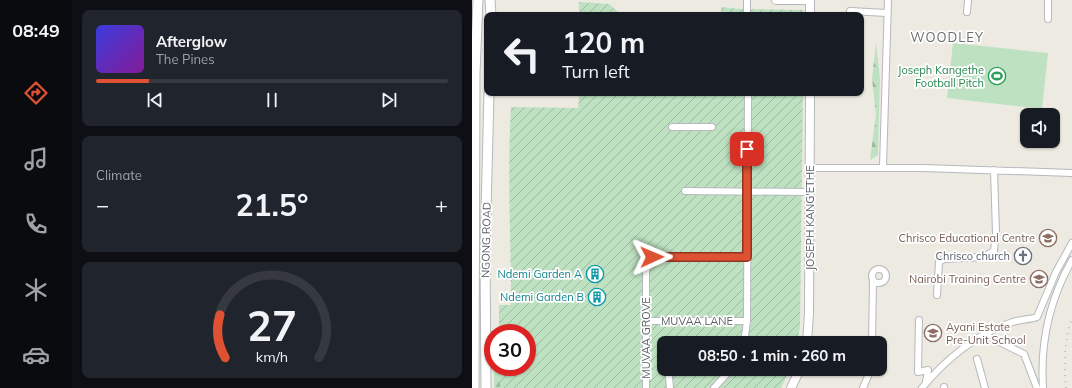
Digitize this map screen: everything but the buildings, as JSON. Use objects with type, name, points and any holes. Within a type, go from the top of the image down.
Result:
[{"type":"main road","name":"NGONG ROAD","points":[[474,388],[473,78],[478,0]]},
{"type":"main road","points":[[490,0],[491,12]]},
{"type":"main road","name":"NGONG ROAD","points":[[486,388],[485,258],[489,96]]},
{"type":"street","points":[[747,0],[747,12]]},
{"type":"street","points":[[776,0],[810,0],[810,12]]},
{"type":"street","points":[[883,167],[888,0]]},
{"type":"street","points":[[967,12],[968,0]]},
{"type":"street","points":[[1048,0],[1048,19]]},
{"type":"street","points":[[850,11],[887,13]]},
{"type":"street","points":[[745,336],[747,321],[748,96]]},
{"type":"street","name":"JOSEPH KANG'ETHE","points":[[807,336],[809,313],[810,96]]},
{"type":"street","points":[[672,127],[712,127]]},
{"type":"street","points":[[810,168],[883,167],[1072,173]]},
{"type":"street","points":[[937,295],[939,262],[944,259],[983,257],[994,251],[994,170]]},
{"type":"street","points":[[685,191],[810,192]]},
{"type":"street","points":[[922,388],[926,382],[959,351],[985,335],[1013,322],[1037,317],[1056,272],[1072,243]]},
{"type":"street","name":"MUVAA GROVE","points":[[646,388],[646,266],[652,257],[747,257]]},
{"type":"street","points":[[1043,388],[1043,351],[1049,314],[1060,284],[1072,260]]},
{"type":"street","points":[[872,336],[873,280]]},
{"type":"street","points":[[919,320],[918,372],[928,370],[926,382]]},
{"type":"street","name":"MUVAA LANE","points":[[646,321],[747,321]]},
{"type":"street","points":[[985,335],[1024,354],[1037,388]]},
{"type":"street","points":[[977,359],[985,388]]},
{"type":"street","points":[[714,388],[725,376]]},
{"type":"street","points":[[791,388],[797,376]]},
{"type":"street","points":[[863,388],[868,376]]},
{"type":"street","points":[[669,377],[670,388]]},
{"type":"green space","points":[[579,2],[609,4],[618,12],[579,12]]},
{"type":"green space","points":[[721,7],[741,9],[803,10],[803,12],[721,12]]},
{"type":"green space","points":[[876,43],[880,78],[878,155],[870,160],[876,115],[872,79]]},
{"type":"green space","name":"Joseph Kangethe Football Pitch","points":[[953,43],[1048,53],[1042,108],[947,98]]},
{"type":"green space","points":[[579,96],[803,96],[800,327],[798,336],[657,336],[657,376],[787,376],[781,388],[500,388],[500,376],[536,376],[536,324],[499,324],[499,305],[511,305],[509,181],[511,107],[578,108]]},
{"type":"green space","points":[[494,376],[511,376],[511,388],[494,388]]},
{"type":"railway","points":[[1066,388],[1065,352],[1067,335],[1072,318]]},
{"type":"place","name":"Joseph Kangethe Football Pitch","points":[[997,76]]},
{"type":"place","name":"Chrisco Educational Centre","points":[[1048,238]]},
{"type":"place","name":"Chrisco church","points":[[1023,256]]},
{"type":"place","name":"Ndemi Garden A","points":[[595,274]]},
{"type":"place","name":"Nairobi Training Centre","points":[[1039,279]]},
{"type":"place","name":"Ndemi Garden B","points":[[597,297]]},
{"type":"place","name":"Ayani Estate Pre-Unit School","points":[[933,333]]},
{"type":"district","name":"WOODLEY","points":[[947,37]]},
{"type":"route","points":[[652,257],[747,257],[747,149]]}]
